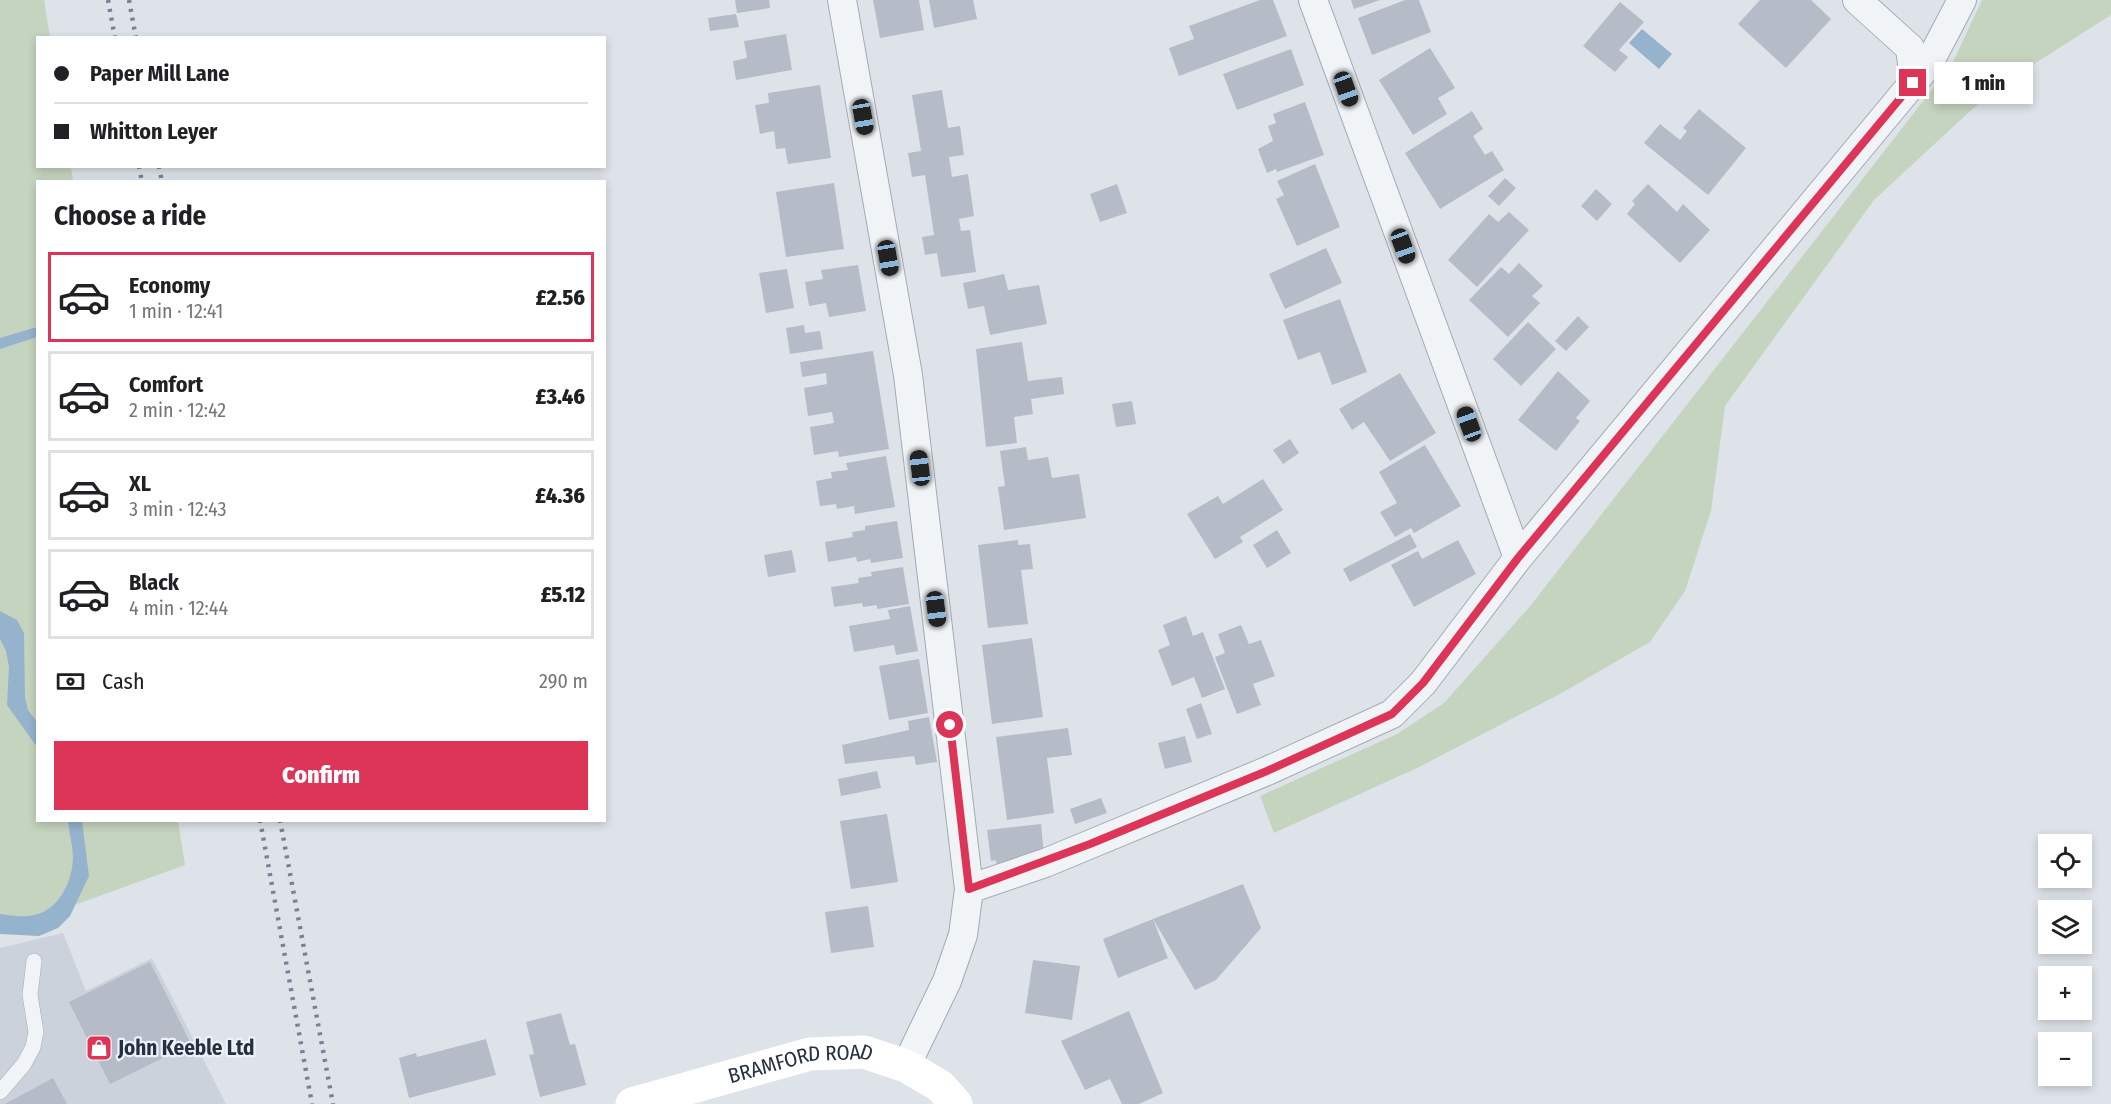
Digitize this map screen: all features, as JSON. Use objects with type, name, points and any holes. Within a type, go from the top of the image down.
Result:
[{"type":"main road","name":"BRAMFORD ROAD","points":[[632,1104],[810,1054],[864,1052],[906,1066],[940,1086],[956,1104]]},
{"type":"street","points":[[842,0],[908,375],[969,889],[963,935],[947,981],[906,1066]]},
{"type":"street","points":[[1314,0],[1518,558]]},
{"type":"street","points":[[1857,0],[1910,48],[1912,64]]},
{"type":"street","points":[[969,889],[1056,858],[1267,771],[1392,714],[1423,683],[1518,558],[1928,65],[1962,0]]},
{"type":"lane","points":[[0,1092],[24,1064],[33,1047],[36,1032],[30,995],[34,961]]},
{"type":"shaded area","name":"John Keeble Ltd","points":[[63,933],[86,991],[152,958],[226,1104],[0,1104],[0,948]]},
{"type":"green space","points":[[0,0],[44,0],[50,36],[36,36],[36,168],[71,168],[73,180],[36,180],[36,822],[178,822],[185,865],[0,932]]},
{"type":"green space","points":[[1982,0],[2111,0],[2111,15],[1993,90],[1874,200],[1725,406],[1711,511],[1685,591],[1650,642],[1558,695],[1417,768],[1274,833],[1260,796],[1397,734],[1444,703],[1531,605],[1952,64]]},
{"type":"water","points":[[1642,29],[1672,54],[1659,69],[1629,43]]},
{"type":"water","points":[[36,327],[36,337],[0,349],[0,338]]},
{"type":"water","points":[[0,611],[17,620],[24,633],[25,697],[28,710],[36,721],[36,746],[7,705],[9,667],[6,651],[0,639]]},
{"type":"water","points":[[68,822],[82,822],[89,876],[70,916],[58,928],[39,936],[0,934],[0,914],[28,916],[47,910],[55,904],[70,878],[72,849]]},
{"type":"building","points":[[735,0],[769,0],[770,8],[737,13]]},
{"type":"building","points":[[873,0],[919,0],[924,30],[880,38]]},
{"type":"building","points":[[929,0],[973,0],[977,19],[934,28]]},
{"type":"building","points":[[1260,0],[1273,0],[1287,36],[1179,76],[1169,48],[1194,39],[1189,26]]},
{"type":"building","points":[[1351,0],[1380,0],[1354,9]]},
{"type":"building","points":[[1405,0],[1419,0],[1431,32],[1372,55],[1358,18]]},
{"type":"building","points":[[1760,0],[1811,0],[1831,19],[1786,68],[1738,24]]},
{"type":"building","points":[[1620,2],[1644,22],[1619,50],[1628,57],[1615,72],[1583,46]]},
{"type":"building","points":[[736,14],[739,27],[710,31],[708,18]]},
{"type":"building","points":[[786,34],[792,70],[736,80],[733,61],[747,58],[744,41]]},
{"type":"building","points":[[1430,48],[1455,88],[1438,98],[1447,114],[1413,135],[1379,80]]},
{"type":"building","points":[[1291,49],[1304,85],[1237,110],[1223,74]]},
{"type":"building","points":[[820,85],[831,158],[788,164],[785,148],[776,149],[774,131],[760,134],[755,105],[769,103],[768,93]]},
{"type":"building","points":[[942,90],[948,128],[960,126],[964,155],[949,157],[952,177],[968,174],[974,216],[959,219],[961,231],[970,230],[976,272],[941,277],[937,253],[925,255],[922,237],[934,235],[925,175],[912,177],[908,153],[921,151],[912,95]]},
{"type":"building","points":[[1305,102],[1324,155],[1277,172],[1276,169],[1267,173],[1258,149],[1273,141],[1268,126],[1276,123],[1273,114]]},
{"type":"building","points":[[1699,109],[1746,148],[1708,195],[1644,143],[1660,124],[1680,140],[1687,131],[1683,128]]},
{"type":"building","points":[[1472,111],[1483,129],[1473,136],[1485,155],[1492,151],[1504,170],[1440,209],[1405,153]]},
{"type":"building","points":[[1315,164],[1340,227],[1297,246],[1276,199],[1284,195],[1277,181]]},
{"type":"building","points":[[1505,178],[1516,188],[1499,206],[1488,196]]},
{"type":"building","points":[[834,183],[844,249],[786,257],[776,192]]},
{"type":"building","points":[[1117,184],[1127,213],[1100,222],[1090,194]]},
{"type":"building","points":[[1648,184],[1677,212],[1683,204],[1710,230],[1680,263],[1627,214],[1635,204],[1632,201]]},
{"type":"building","points":[[1596,189],[1612,204],[1597,221],[1581,206]]},
{"type":"building","points":[[1509,212],[1529,230],[1477,287],[1448,260],[1489,214],[1498,222]]},
{"type":"building","points":[[1326,248],[1342,283],[1285,309],[1269,274]]},
{"type":"building","points":[[1519,263],[1543,286],[1532,296],[1540,303],[1508,337],[1469,300],[1501,267],[1509,274]]},
{"type":"building","points":[[858,265],[866,311],[829,317],[826,303],[809,306],[805,282],[823,279],[821,270]]},
{"type":"building","points":[[787,269],[794,308],[766,313],[759,273]]},
{"type":"building","points":[[1004,274],[1008,290],[1039,285],[1047,324],[990,335],[984,306],[968,309],[963,283]]},
{"type":"building","points":[[1340,299],[1367,372],[1332,385],[1320,352],[1298,360],[1283,320]]},
{"type":"building","points":[[1578,316],[1589,327],[1566,351],[1555,341]]},
{"type":"building","points":[[1528,322],[1556,349],[1521,386],[1493,359]]},
{"type":"building","points":[[804,325],[805,333],[820,331],[823,349],[790,354],[786,328]]},
{"type":"building","points":[[1022,342],[1028,381],[1062,377],[1064,394],[1031,399],[1033,414],[1014,417],[1017,443],[986,447],[976,349]]},
{"type":"building","points":[[873,351],[889,449],[839,457],[838,451],[814,455],[810,427],[834,423],[832,412],[808,416],[804,388],[827,384],[826,373],[802,377],[800,362]]},
{"type":"building","points":[[1558,371],[1590,401],[1576,418],[1580,421],[1556,451],[1518,420]]},
{"type":"building","points":[[1400,373],[1436,433],[1390,461],[1364,422],[1352,430],[1339,409]]},
{"type":"building","points":[[1132,401],[1136,424],[1116,427],[1112,404]]},
{"type":"building","points":[[1290,439],[1299,453],[1283,464],[1273,450]]},
{"type":"building","points":[[1425,445],[1461,506],[1414,533],[1411,528],[1395,537],[1380,512],[1397,503],[1379,472]]},
{"type":"building","points":[[1026,447],[1028,460],[1048,457],[1052,478],[1079,474],[1086,518],[1004,530],[998,487],[1005,486],[1000,451]]},
{"type":"building","points":[[886,456],[895,507],[855,514],[854,506],[837,509],[836,504],[820,506],[816,481],[832,478],[831,472],[848,470],[846,463]]},
{"type":"building","points":[[1263,479],[1283,510],[1240,537],[1243,542],[1215,559],[1187,514],[1218,496],[1223,504]]},
{"type":"building","points":[[897,521],[903,558],[871,563],[870,559],[857,562],[856,557],[828,562],[825,542],[853,537],[852,532],[865,530],[865,526]]},
{"type":"building","points":[[1277,530],[1291,553],[1267,568],[1253,545]]},
{"type":"building","points":[[1410,534],[1417,547],[1350,582],[1343,569]]},
{"type":"building","points":[[1018,540],[1018,545],[1030,544],[1033,569],[1021,570],[1028,624],[988,628],[978,545]]},
{"type":"building","points":[[1458,540],[1476,574],[1414,607],[1391,565],[1418,551],[1422,559]]},
{"type":"building","points":[[792,550],[796,572],[768,577],[764,555]]},
{"type":"building","points":[[903,567],[909,604],[877,609],[877,605],[863,607],[862,603],[834,607],[831,587],[859,583],[858,578],[872,576],[871,572]]},
{"type":"building","points":[[910,606],[918,651],[896,655],[894,645],[854,652],[849,626],[890,619],[888,610]]},
{"type":"building","points":[[1186,616],[1193,636],[1203,632],[1225,689],[1202,698],[1194,677],[1172,686],[1158,650],[1170,645],[1163,625]]},
{"type":"building","points":[[1241,625],[1249,644],[1261,640],[1275,676],[1253,684],[1261,705],[1237,714],[1215,657],[1225,653],[1218,634]]},
{"type":"building","points":[[1032,638],[1043,717],[992,724],[982,645]]},
{"type":"building","points":[[919,659],[928,713],[889,720],[879,666]]},
{"type":"building","points":[[1201,703],[1212,734],[1197,739],[1186,709]]},
{"type":"building","points":[[929,717],[937,762],[916,765],[914,756],[845,764],[842,745],[909,730],[908,721]]},
{"type":"building","points":[[1068,728],[1072,755],[1047,758],[1054,813],[1007,820],[996,737]]},
{"type":"building","points":[[1185,736],[1192,762],[1165,769],[1158,743]]},
{"type":"building","points":[[877,771],[881,788],[841,796],[838,779]]},
{"type":"building","points":[[1101,798],[1107,813],[1075,824],[1070,809]]},
{"type":"building","points":[[887,814],[898,882],[851,889],[840,821]]},
{"type":"building","points":[[1041,824],[1044,855],[1014,858],[1015,867],[997,869],[996,860],[991,861],[987,830]]},
{"type":"building","points":[[1243,884],[1261,928],[1216,980],[1195,990],[1153,919]]},
{"type":"building","points":[[868,906],[874,947],[831,953],[825,912]]},
{"type":"building","points":[[1153,919],[1168,958],[1118,978],[1103,939]]},
{"type":"building","points":[[1033,960],[1080,966],[1072,1020],[1025,1013]]},
{"type":"building","points":[[150,962],[191,1044],[110,1084],[69,1002]]},
{"type":"building","points":[[1129,1011],[1163,1093],[1139,1104],[1122,1104],[1110,1079],[1085,1090],[1061,1041]]},
{"type":"building","points":[[561,1013],[570,1045],[575,1044],[586,1085],[540,1097],[529,1055],[534,1054],[526,1022]]},
{"type":"building","points":[[486,1039],[496,1075],[409,1098],[399,1058],[416,1053],[417,1057]]},
{"type":"building","points":[[53,1078],[67,1104],[5,1104]]},
{"type":"railway","points":[[108,0],[115,36]]},
{"type":"railway","points":[[129,0],[136,36]]},
{"type":"railway","points":[[139,168],[142,180]]},
{"type":"railway","points":[[159,168],[162,180]]},
{"type":"railway","points":[[260,822],[312,1104]]},
{"type":"railway","points":[[280,822],[333,1104]]},
{"type":"place","name":"John Keeble Ltd","points":[[99,1048]]},
{"type":"route","points":[[950,725],[969,889],[1045,863],[1267,771],[1392,714],[1423,683],[1518,558],[1913,83]]}]
